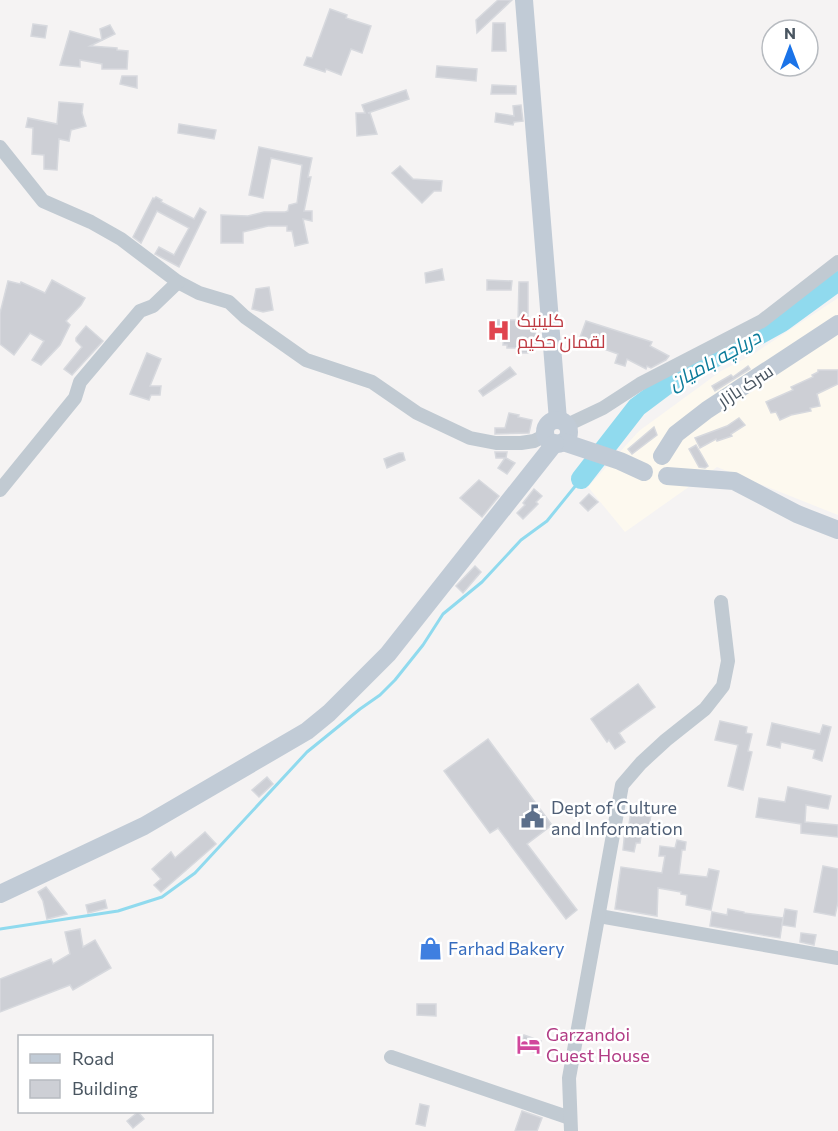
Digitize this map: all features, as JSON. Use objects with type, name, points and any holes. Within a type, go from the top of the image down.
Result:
[{"type":"main road","points":[[0,894],[144,826],[307,731],[388,654],[566,436],[524,0]]},
{"type":"main road","name":"سرک بازار","points":[[650,464],[676,434],[707,410],[838,324]]},
{"type":"main road","points":[[566,436],[622,457],[650,464],[648,478],[655,481],[667,476],[734,481],[797,514],[838,530]]},
{"type":"street","points":[[0,147],[43,201],[91,222],[121,239],[178,282],[199,293],[229,302],[245,317],[306,360],[372,382],[417,413],[470,438],[496,443],[566,436],[640,384],[762,321],[838,262]]},
{"type":"street","points":[[0,490],[75,398],[80,382],[140,311],[153,306],[178,282]]},
{"type":"street","points":[[392,1057],[571,1125],[569,1078],[622,785],[666,740],[705,710],[723,686],[728,661],[721,602]]},
{"type":"street","points":[[599,916],[838,958]]},
{"type":"shaded area","points":[[838,298],[838,515],[717,467],[625,532],[588,487],[639,431],[721,371],[752,355]]},
{"type":"building","points":[[498,0],[512,0],[477,33],[476,20]]},
{"type":"building","points":[[330,9],[347,15],[346,18],[371,26],[362,53],[351,49],[341,75],[326,69],[325,72],[304,65],[307,57],[312,58]]},
{"type":"building","points":[[493,23],[505,23],[506,51],[492,51]]},
{"type":"building","points":[[33,24],[47,26],[45,38],[31,36]]},
{"type":"building","points":[[110,25],[115,34],[90,46],[128,51],[127,69],[102,69],[102,64],[80,60],[80,67],[60,65],[70,31],[102,40],[100,29]]},
{"type":"building","points":[[437,66],[477,69],[476,81],[436,77]]},
{"type":"building","points":[[122,76],[137,76],[137,88],[120,84]]},
{"type":"building","points":[[492,85],[516,86],[516,94],[491,94]]},
{"type":"building","points":[[406,90],[409,99],[368,113],[370,113],[377,134],[357,136],[356,113],[365,113],[362,105]]},
{"type":"building","points":[[59,102],[83,104],[82,113],[86,126],[71,130],[69,141],[59,139],[57,170],[44,169],[44,155],[32,154],[33,128],[26,127],[28,118],[57,124]]},
{"type":"building","points":[[521,105],[523,121],[514,122],[513,125],[495,122],[496,113],[514,116],[513,106]]},
{"type":"building","points":[[179,124],[216,130],[214,139],[178,133]]},
{"type":"building","points":[[259,147],[312,158],[308,177],[311,177],[304,211],[312,211],[312,221],[303,219],[308,243],[295,246],[292,231],[287,231],[287,226],[268,226],[243,232],[243,243],[221,243],[221,215],[248,216],[264,212],[285,212],[288,211],[289,205],[297,203],[302,165],[271,158],[263,198],[249,195]]},
{"type":"building","points":[[400,166],[413,179],[442,181],[441,191],[434,191],[422,203],[392,173]]},
{"type":"building","points":[[153,198],[162,200],[161,202],[194,219],[200,208],[206,212],[179,267],[155,254],[159,247],[174,255],[189,228],[157,211],[141,243],[133,237]]},
{"type":"building","points":[[442,269],[444,280],[426,283],[425,273]]},
{"type":"building","points":[[52,280],[85,298],[66,321],[70,325],[60,345],[41,365],[32,360],[44,341],[30,333],[14,355],[0,344],[0,313],[8,281],[20,284],[21,282],[45,293]]},
{"type":"building","points":[[487,280],[512,281],[511,290],[487,290]]},
{"type":"building","points":[[519,282],[528,282],[528,324],[531,324],[541,347],[528,353],[516,353],[516,348],[507,348],[507,345],[503,345],[504,334],[494,334],[494,320],[518,320]]},
{"type":"building","points":[[269,287],[273,310],[263,312],[252,309],[256,289]]},
{"type":"building","points":[[586,321],[652,342],[650,346],[669,356],[651,368],[647,366],[646,369],[627,359],[625,366],[615,363],[618,354],[579,340]]},
{"type":"building","points":[[86,326],[103,341],[72,375],[64,369],[82,347],[76,338]]},
{"type":"building","points":[[147,353],[161,359],[150,386],[161,386],[160,395],[151,395],[149,400],[130,394]]},
{"type":"building","points":[[748,366],[750,369],[715,391],[712,386],[731,375],[733,377]]},
{"type":"building","points":[[510,367],[516,374],[483,396],[479,391]]},
{"type":"building","points":[[818,370],[838,370],[838,384],[817,394],[820,406],[780,420],[776,412],[771,413],[766,402],[793,390],[791,387],[813,377],[812,375]]},
{"type":"building","points":[[509,413],[532,420],[529,433],[495,434],[495,428],[505,428]]},
{"type":"building","points":[[739,418],[745,425],[731,434],[732,436],[717,441],[716,439],[700,448],[695,438],[727,426]]},
{"type":"building","points":[[654,427],[657,435],[632,454],[628,449]]},
{"type":"building","points":[[696,445],[708,466],[705,468],[699,467],[689,449]]},
{"type":"building","points":[[495,452],[507,452],[506,458],[515,463],[507,474],[498,468],[505,458],[496,458]]},
{"type":"building","points":[[403,453],[405,460],[387,468],[384,459]]},
{"type":"building","points":[[479,480],[499,496],[482,517],[460,498]]},
{"type":"building","points":[[534,489],[542,496],[536,502],[538,504],[523,519],[517,513],[525,505],[523,503]]},
{"type":"building","points":[[589,494],[598,502],[588,511],[580,503]]},
{"type":"building","points":[[475,566],[481,572],[463,593],[456,586]]},
{"type":"building","points":[[638,684],[655,707],[619,733],[625,742],[615,749],[609,740],[607,742],[591,719]]},
{"type":"building","points":[[720,721],[747,727],[746,733],[752,734],[748,751],[752,752],[743,790],[728,786],[738,745],[715,740]]},
{"type":"building","points":[[772,723],[820,734],[823,725],[831,727],[822,761],[813,758],[815,750],[781,742],[780,748],[767,745]]},
{"type":"building","points":[[488,739],[552,825],[527,844],[577,910],[566,919],[498,828],[490,833],[444,771]]},
{"type":"building","points":[[267,777],[273,784],[259,797],[252,790]]},
{"type":"building","points":[[788,787],[831,796],[828,809],[806,805],[805,822],[838,825],[838,837],[801,833],[801,824],[756,817],[759,798],[785,802]]},
{"type":"building","points":[[631,811],[651,813],[649,831],[642,830],[640,843],[636,843],[634,852],[623,850],[625,830],[628,831]]},
{"type":"building","points":[[205,832],[216,844],[161,892],[154,885],[161,879],[152,869],[171,852],[175,858]]},
{"type":"building","points":[[677,840],[686,842],[685,850],[682,850],[679,874],[707,877],[709,869],[719,871],[711,910],[686,905],[687,895],[681,892],[658,888],[657,916],[615,909],[621,867],[662,873],[665,856],[659,856],[660,846],[675,848]]},
{"type":"building","points":[[823,866],[838,869],[838,902],[835,916],[814,912]]},
{"type":"building","points":[[46,887],[67,914],[47,919],[43,901],[38,892]]},
{"type":"building","points":[[105,900],[107,908],[88,913],[86,905]]},
{"type":"building","points":[[728,909],[783,918],[780,938],[710,926],[712,912],[727,915]]},
{"type":"building","points":[[785,909],[797,911],[795,927],[782,925]]},
{"type":"building","points":[[80,929],[83,947],[95,940],[111,968],[73,990],[70,985],[0,1012],[0,979],[51,959],[53,964],[70,954],[65,932]]},
{"type":"building","points":[[801,933],[816,935],[814,945],[800,942]]},
{"type":"building","points":[[417,1004],[436,1004],[436,1016],[417,1015]]},
{"type":"building","points":[[524,1035],[541,1041],[537,1053],[520,1048]]},
{"type":"building","points":[[420,1104],[429,1106],[425,1126],[416,1124]]},
{"type":"building","points":[[522,1111],[542,1118],[537,1131],[515,1131]]},
{"type":"building","points":[[137,1113],[144,1119],[133,1128],[127,1121]]},
{"type":"waterway","name":"دریاچه بامیان","points":[[581,479],[637,407],[681,374],[782,322],[838,281]]},
{"type":"waterway","points":[[0,929],[118,911],[162,897],[195,873],[307,752],[380,695],[395,680],[423,645],[443,614],[482,582],[521,540],[547,521],[581,479]]},
{"type":"place","name":"کلینیک لقمان حکیم","points":[[499,330]]},
{"type":"place","name":"Dept of Culture and Information","points":[[533,817]]},
{"type":"place","name":"Farhad Bakery","points":[[430,948]]},
{"type":"place","name":"Garzandoi Guest House","points":[[528,1044]]}]
